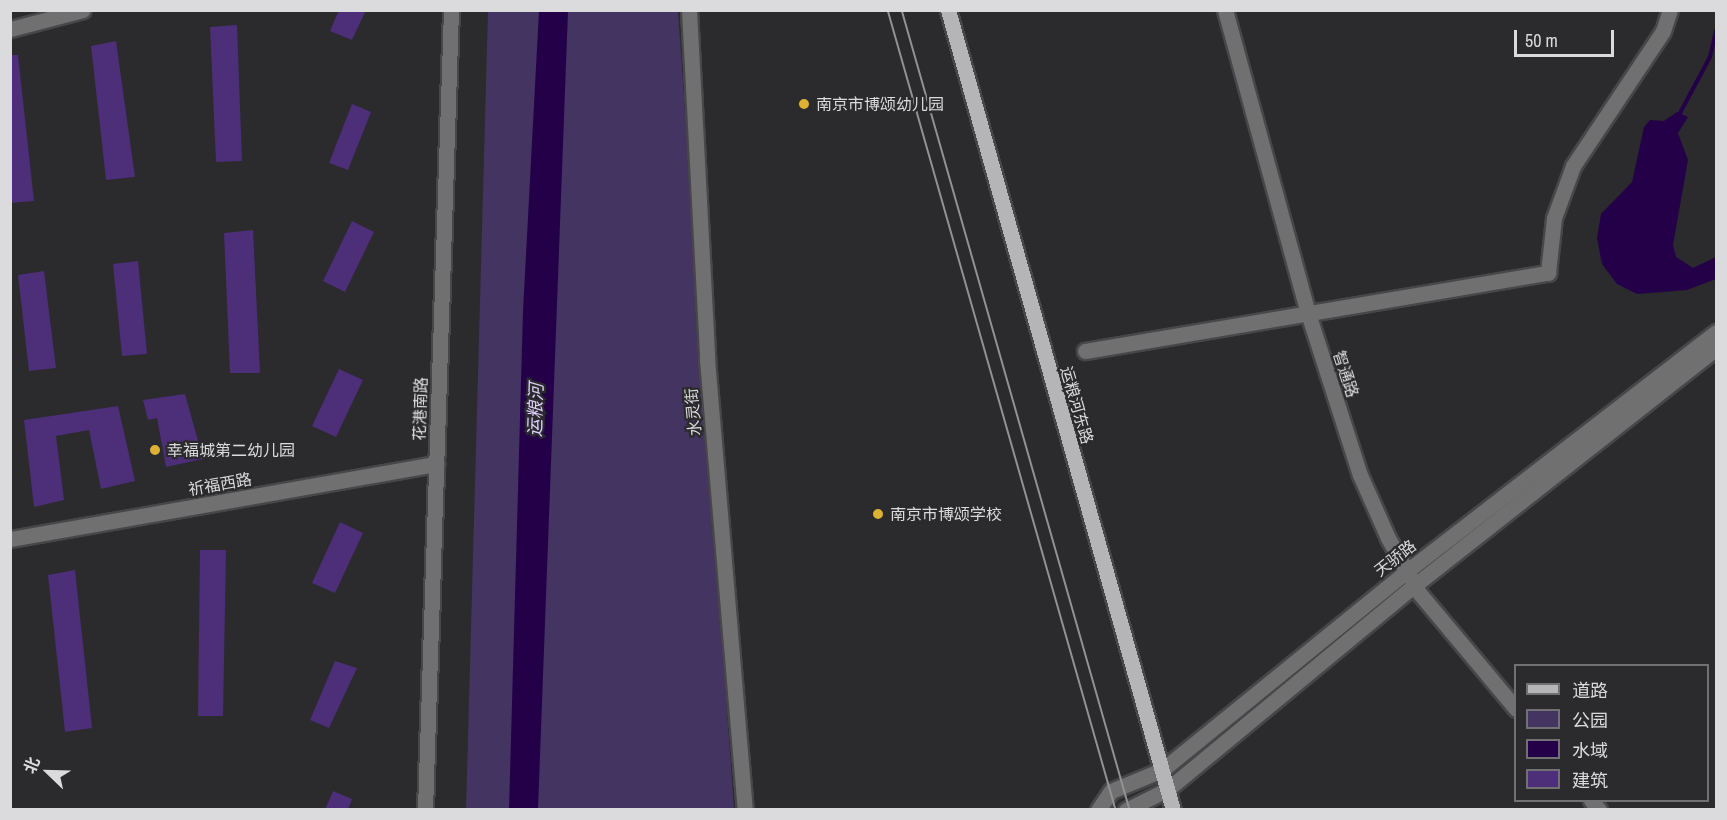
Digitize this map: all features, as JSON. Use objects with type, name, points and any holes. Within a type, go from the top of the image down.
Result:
[{"type":"main road","name":"运粮河东路","points":[[948,10],[1173,810]]},
{"type":"street","points":[[10,29],[83,10]]},
{"type":"street","name":"花港南路","points":[[425,810],[451,10]]},
{"type":"street","name":"水灵街","points":[[689,10],[707,359],[745,810]]},
{"type":"street","name":"智通路","points":[[1226,10],[1306,310],[1360,475],[1411,578],[1514,708]]},
{"type":"street","points":[[1085,351],[1306,310],[1548,273],[1554,218],[1573,166],[1663,31],[1670,10]]},
{"type":"street","name":"天骄路","points":[[1126,810],[1168,789],[1411,578],[1716,332]]},
{"type":"street","name":"天骄路","points":[[1098,810],[1111,791],[1162,770],[1411,578],[1716,348]]},
{"type":"street","name":"祈福西路","points":[[10,539],[436,464]]},
{"type":"green space","points":[[488,11],[678,11],[734,809],[466,810]]},
{"type":"water","name":"运粮河","points":[[539,11],[568,11],[538,809],[509,810],[523,311]]},
{"type":"water","points":[[1677,112],[1688,117],[1678,133],[1688,160],[1673,245],[1676,257],[1693,268],[1716,257],[1716,279],[1687,290],[1637,294],[1617,284],[1602,264],[1597,238],[1601,214],[1632,182],[1644,127],[1650,120],[1664,121]]},
{"type":"building","points":[[339,10],[366,10],[352,40],[330,31]]},
{"type":"building","points":[[237,25],[242,161],[216,162],[210,27]]},
{"type":"building","points":[[116,41],[135,177],[106,180],[91,46]]},
{"type":"building","points":[[10,55],[18,55],[34,201],[10,203]]},
{"type":"building","points":[[352,104],[371,112],[348,170],[329,163]]},
{"type":"building","points":[[352,221],[374,232],[345,292],[323,281]]},
{"type":"building","points":[[253,230],[260,373],[230,373],[224,233]]},
{"type":"building","points":[[138,261],[147,354],[122,356],[113,264]]},
{"type":"building","points":[[44,271],[56,368],[29,371],[18,275]]},
{"type":"building","points":[[339,369],[363,380],[336,437],[312,426]]},
{"type":"building","points":[[185,394],[203,459],[166,467],[157,418],[148,420],[143,400]]},
{"type":"building","points":[[118,406],[135,481],[101,489],[89,430],[56,436],[64,500],[34,507],[24,420]]},
{"type":"building","points":[[340,522],[363,533],[335,593],[312,583]]},
{"type":"building","points":[[200,550],[226,550],[223,716],[198,716]]},
{"type":"building","points":[[75,570],[92,728],[65,732],[48,575]]},
{"type":"building","points":[[335,661],[357,668],[329,728],[310,720]]},
{"type":"building","points":[[333,791],[352,799],[348,810],[325,810]]},
{"type":"waterway","points":[[1679,115],[1710,57],[1716,31]]},
{"type":"tram line","points":[[888,10],[1116,810]]},
{"type":"tram line","points":[[902,10],[1130,810]]},
{"type":"place","name":"南京市博颂幼儿园","points":[[804,104]]},
{"type":"place","name":"幸福城第二幼儿园","points":[[155,450]]},
{"type":"place","name":"南京市博颂学校","points":[[878,514]]}]
